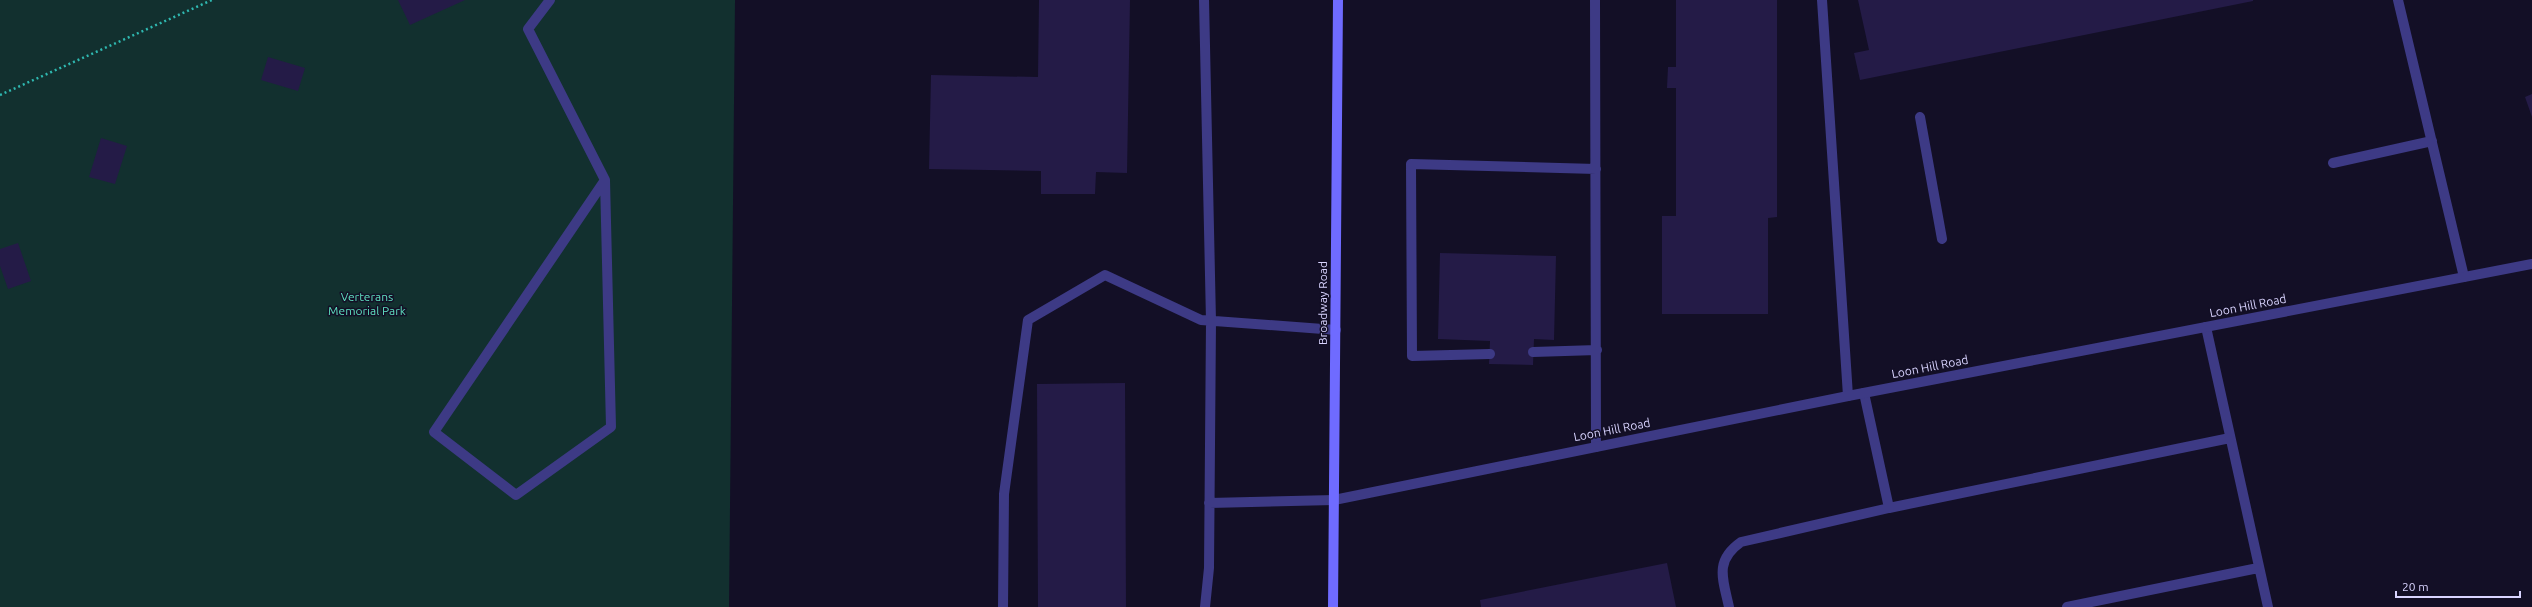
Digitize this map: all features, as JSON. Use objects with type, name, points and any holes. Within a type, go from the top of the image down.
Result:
[{"type":"main road","name":"Broadway Road","points":[[1333,607],[1338,0]]},
{"type":"street","points":[[550,0],[528,28],[605,180],[611,427],[516,495],[434,432],[605,180]]},
{"type":"street","points":[[1204,0],[1211,321],[1209,568],[1205,607]]},
{"type":"street","points":[[1595,0],[1597,350],[1596,447]]},
{"type":"street","points":[[1822,0],[1848,396]]},
{"type":"street","points":[[2398,0],[2464,277]]},
{"type":"street","points":[[1920,117],[1942,239]]},
{"type":"street","points":[[2333,163],[2432,141]]},
{"type":"street","points":[[1490,354],[1412,356],[1411,164],[1596,169]]},
{"type":"street","name":"Loon Hill Road","points":[[1209,503],[1334,500],[1848,396],[2532,264]]},
{"type":"street","points":[[1003,607],[1004,494],[1028,320],[1105,274],[1201,320],[1336,330]]},
{"type":"street","points":[[2206,327],[2258,568],[2268,607]]},
{"type":"street","points":[[1533,352],[1597,350]]},
{"type":"street","points":[[1864,393],[1889,508]]},
{"type":"street","points":[[1729,607],[1721,568],[1728,551],[1741,542],[1889,508],[2230,438]]},
{"type":"street","points":[[2067,607],[2258,568]]},
{"type":"path","points":[[0,95],[212,0]]},
{"type":"green space","name":"Verterans Memorial Park","points":[[0,0],[735,0],[729,607],[0,607]]},
{"type":"building","points":[[398,0],[465,0],[410,25]]},
{"type":"building","points":[[1039,0],[1130,0],[1127,173],[1096,172],[1095,194],[1041,194],[1041,171],[929,169],[931,75],[1038,77]]},
{"type":"building","points":[[1676,0],[1777,0],[1777,217],[1768,218],[1768,314],[1662,314],[1662,216],[1676,216],[1676,88],[1667,88],[1668,67],[1676,67]]},
{"type":"building","points":[[1858,0],[2253,1],[1860,80],[1854,53],[1869,50]]},
{"type":"building","points":[[268,57],[305,68],[298,91],[261,80]]},
{"type":"building","points":[[2532,94],[2532,117],[2525,97]]},
{"type":"building","points":[[101,138],[127,146],[115,184],[89,177]]},
{"type":"building","points":[[18,243],[31,281],[8,289],[0,266],[0,249]]},
{"type":"building","points":[[1440,253],[1556,256],[1554,340],[1534,339],[1533,365],[1489,364],[1490,341],[1438,339]]},
{"type":"building","points":[[1125,383],[1126,607],[1038,607],[1037,384]]},
{"type":"building","points":[[1667,563],[1676,607],[1481,607],[1480,600]]}]
